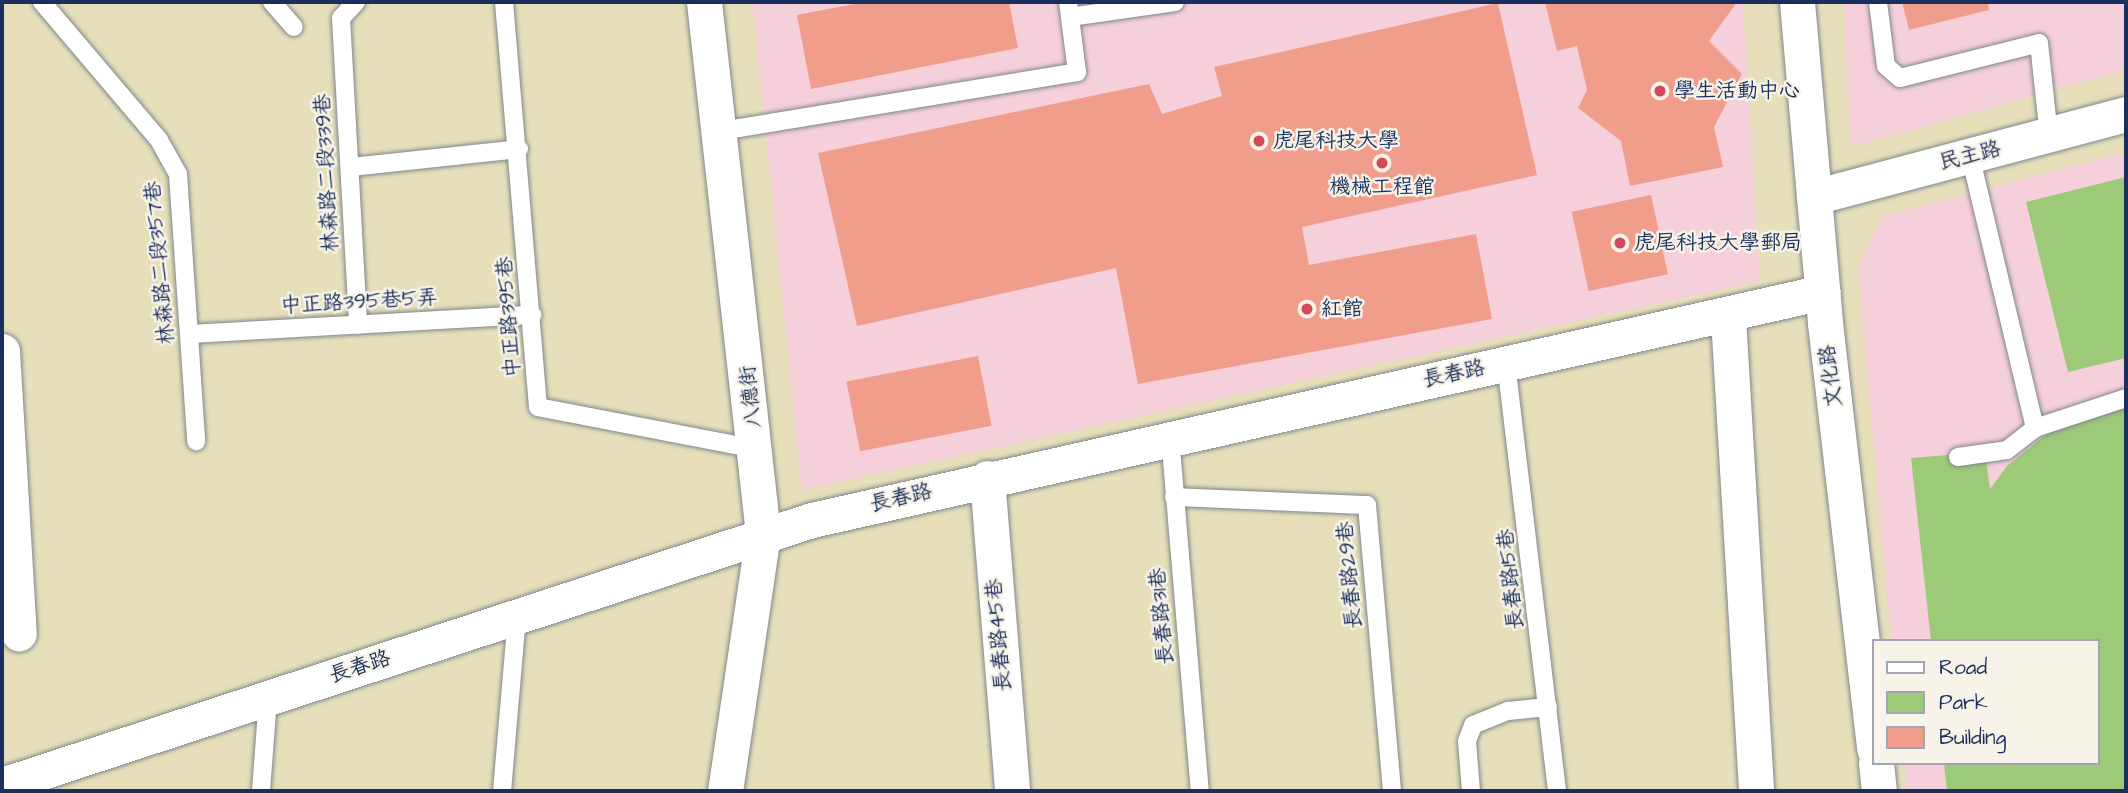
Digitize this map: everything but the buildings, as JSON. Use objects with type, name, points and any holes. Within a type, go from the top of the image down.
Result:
[{"type":"street","name":"八德街","points":[[704,2],[722,131],[757,449],[763,534],[725,791]]},
{"type":"street","name":"文化路","points":[[1797,2],[1823,292],[1872,731]]},
{"type":"street","name":"民主路","points":[[1814,197],[2126,114]]},
{"type":"street","name":"長春路","points":[[2,785],[763,534],[1170,436],[1728,317],[1823,292]]},
{"type":"street","points":[[1728,317],[1756,791]]},
{"type":"street","points":[[2,351],[7,533],[19,633]]},
{"type":"street","name":"長春路45巷","points":[[987,478],[1012,791]]},
{"type":"street","points":[[1876,765],[1879,791]]},
{"type":"lane","name":"林森路二段357巷","points":[[42,2],[159,141],[178,174],[196,441]]},
{"type":"lane","points":[[272,2],[294,27]]},
{"type":"lane","name":"林森路二段339巷","points":[[356,2],[341,18],[358,325]]},
{"type":"lane","name":"中正路395巷","points":[[504,2],[519,149],[538,407],[757,449]]},
{"type":"lane","points":[[722,131],[1077,72],[1069,9],[1175,2]]},
{"type":"lane","points":[[1878,2],[1886,66],[1900,78],[2039,43],[2049,136]]},
{"type":"lane","points":[[351,167],[519,149]]},
{"type":"lane","points":[[1970,156],[2035,428]]},
{"type":"lane","name":"中正路395巷5弄","points":[[190,334],[532,315]]},
{"type":"lane","name":"長春路15巷","points":[[1506,363],[1556,791]]},
{"type":"lane","points":[[1958,457],[2007,450],[2035,428],[2126,398]]},
{"type":"lane","name":"長春路31巷","points":[[1170,436],[1200,791]]},
{"type":"lane","name":"長春路29巷","points":[[1174,497],[1367,505],[1392,791]]},
{"type":"lane","points":[[502,791],[517,615]]},
{"type":"lane","points":[[261,791],[268,697]]},
{"type":"lane","points":[[1471,791],[1467,741],[1473,725],[1508,711],[1548,707]]},
{"type":"shaded area","name":"虎尾科技大學","points":[[752,2],[1743,2],[1760,281],[802,490]]},
{"type":"shaded area","points":[[1843,2],[2126,2],[2126,70],[1851,147]]},
{"type":"shaded area","points":[[2126,152],[2126,791],[1907,791],[1904,765],[2100,765],[2100,639],[1891,639],[1858,266],[1883,216]]},
{"type":"green space","points":[[2126,177],[2126,358],[2068,372],[2026,202]]},
{"type":"green space","points":[[2126,398],[2126,791],[1947,791],[1944,765],[2100,765],[2100,639],[1931,639],[1911,458],[1985,452],[1990,489],[2007,466],[2064,420]]},
{"type":"place","name":"學生活動中心","points":[[1660,91]]},
{"type":"place","name":"虎尾科技大學","points":[[1259,141]]},
{"type":"place","name":"機械工程館","points":[[1382,163]]},
{"type":"place","name":"虎尾科技大學郵局","points":[[1620,243]]},
{"type":"place","name":"紅館","points":[[1307,309]]}]
